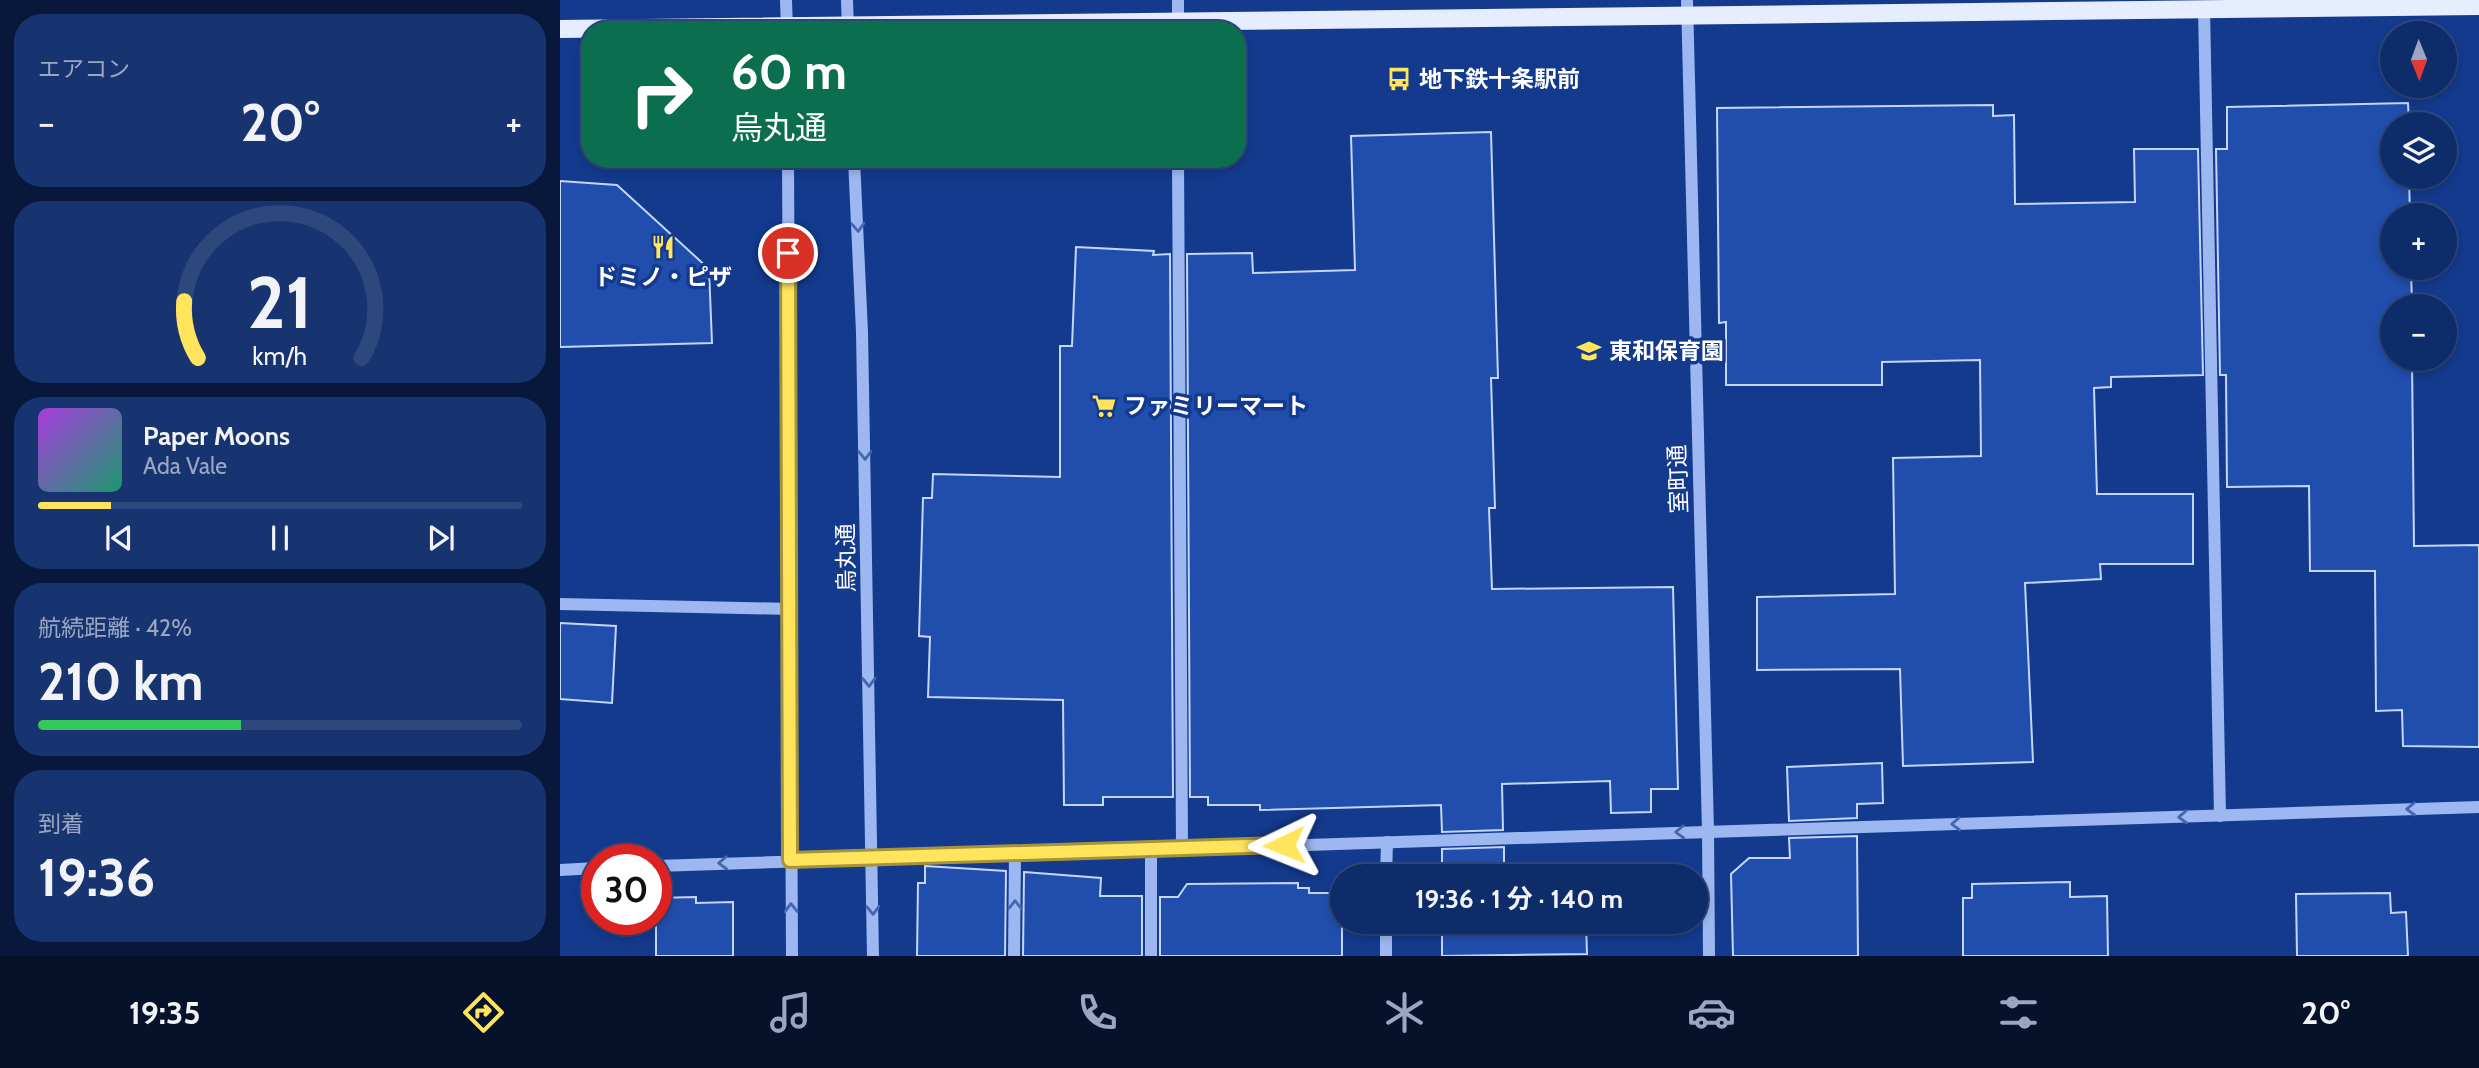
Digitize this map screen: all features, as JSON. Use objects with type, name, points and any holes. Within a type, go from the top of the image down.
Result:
[{"type":"main road","points":[[1246,23],[1687,8],[2479,6]]},
{"type":"main road","points":[[560,29],[581,29]]},
{"type":"street","points":[[786,0],[787,21]]},
{"type":"street","points":[[847,0],[848,21]]},
{"type":"street","points":[[1178,0],[1178,21]]},
{"type":"street","name":"室町通","points":[[1687,8],[1709,956]]},
{"type":"street","points":[[2204,8],[2220,816]]},
{"type":"street","points":[[788,168],[792,956]]},
{"type":"street","name":"烏丸通","points":[[854,168],[862,332],[873,956]]},
{"type":"street","points":[[1178,168],[1182,848]]},
{"type":"street","points":[[560,604],[791,609]]},
{"type":"street","points":[[672,865],[2479,807]]},
{"type":"street","points":[[1386,864],[1387,842]]},
{"type":"street","points":[[1151,956],[1152,849]]},
{"type":"street","points":[[1014,956],[1015,854]]},
{"type":"street","points":[[560,870],[581,869]]},
{"type":"street","points":[[1386,934],[1386,956]]},
{"type":"building","points":[[2408,103],[2408,112],[2380,112],[2380,189],[2409,189],[2410,203],[2380,203],[2380,280],[2411,280],[2412,294],[2380,294],[2380,371],[2412,371],[2414,546],[2479,545],[2479,747],[2403,746],[2402,710],[2376,711],[2375,571],[2310,571],[2309,486],[2227,487],[2226,375],[2220,375],[2216,149],[2227,149],[2227,107]]},
{"type":"building","points":[[1993,105],[1993,116],[2014,115],[2015,204],[2135,202],[2134,149],[2198,149],[2203,375],[2111,377],[2111,387],[2094,388],[2097,494],[2193,494],[2193,564],[2100,564],[2101,579],[2025,583],[2033,762],[1903,766],[1900,669],[1757,670],[1757,597],[1895,594],[1893,458],[1981,456],[1980,360],[1882,362],[1882,385],[1726,385],[1726,322],[1719,323],[1717,108]]},
{"type":"building","points":[[1491,132],[1498,378],[1491,378],[1495,508],[1489,508],[1492,589],[1673,587],[1678,789],[1651,789],[1651,812],[1611,813],[1610,781],[1502,784],[1503,830],[1442,832],[1441,805],[1260,810],[1260,805],[1208,805],[1208,797],[1190,797],[1187,254],[1252,253],[1253,273],[1355,270],[1351,136]]},
{"type":"building","points":[[560,181],[617,185],[709,269],[712,343],[560,347]]},
{"type":"building","points":[[1076,247],[1154,251],[1153,255],[1170,254],[1173,797],[1103,797],[1103,805],[1064,805],[1063,700],[928,697],[930,637],[919,636],[923,498],[932,498],[933,474],[1060,477],[1060,346],[1072,346]]},
{"type":"building","points":[[560,623],[616,626],[612,703],[560,699]]},
{"type":"building","points":[[1882,763],[1883,803],[1857,804],[1857,818],[1789,821],[1787,767]]},
{"type":"building","points":[[1857,836],[1858,956],[1733,956],[1731,874],[1749,858],[1790,858],[1789,838]]},
{"type":"building","points":[[1504,847],[1504,864],[1442,864],[1442,849]]},
{"type":"building","points":[[925,866],[1006,871],[1005,956],[917,956],[918,883],[925,883]]},
{"type":"building","points":[[1024,872],[1101,878],[1100,896],[1142,896],[1142,956],[1023,956]]},
{"type":"building","points":[[2070,882],[2070,897],[2107,896],[2108,956],[1963,956],[1963,898],[1972,898],[1972,884]]},
{"type":"building","points":[[1298,883],[1298,888],[1309,888],[1309,893],[1330,893],[1330,934],[1342,934],[1342,956],[1160,956],[1160,897],[1178,897],[1187,884]]},
{"type":"building","points":[[2390,893],[2391,913],[2406,912],[2408,956],[2297,956],[2296,894]]},
{"type":"building","points":[[696,897],[696,903],[733,902],[733,956],[656,956],[656,935],[672,935],[672,898]]},
{"type":"building","points":[[1442,934],[1586,934],[1587,954],[1442,956]]},
{"type":"place","name":"地下鉄十条駅前","points":[[1399,79]]},
{"type":"place","name":"ドミノ・ピザ","points":[[663,247]]},
{"type":"place","name":"東和保育園","points":[[1589,351]]},
{"type":"place","name":"ファミリーマート","points":[[1104,406]]},
{"type":"route","points":[[788,253],[790,860],[1284,845]]}]
